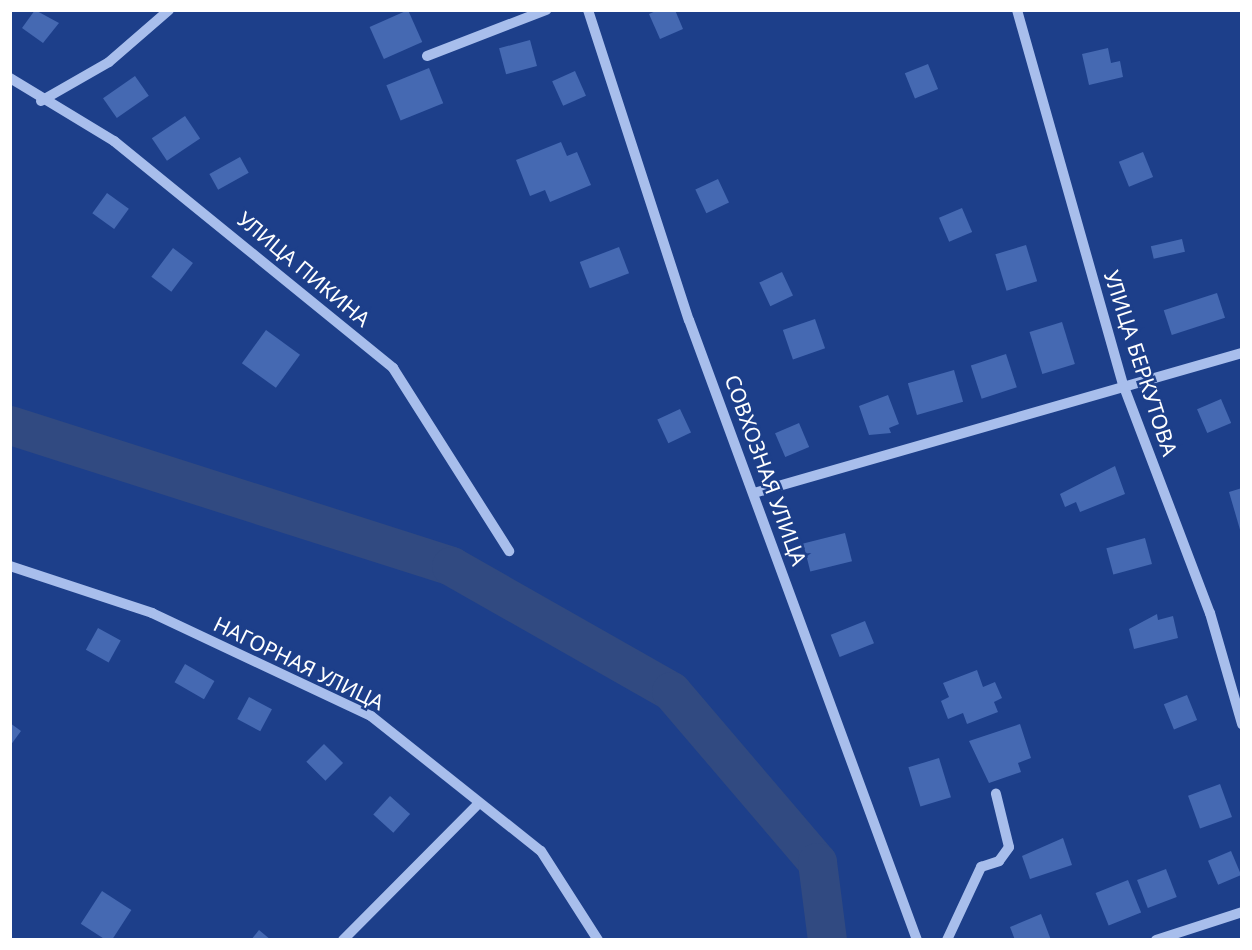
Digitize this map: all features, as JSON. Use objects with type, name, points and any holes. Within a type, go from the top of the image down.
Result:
[{"type":"street","points":[[41,101],[109,62],[169,10]]},
{"type":"street","points":[[427,56],[546,10]]},
{"type":"street","name":"СОВХОЗНАЯ УЛИЦА","points":[[588,10],[690,320],[917,939]]},
{"type":"street","name":"УЛИЦА БЕРКУТОВА","points":[[1017,10],[1124,387],[1210,613],[1242,724]]},
{"type":"street","name":"УЛИЦА ПИКИНА","points":[[10,78],[41,101],[114,141],[393,368],[509,551]]},
{"type":"street","points":[[754,492],[1242,353]]},
{"type":"street","name":"НАГОРНАЯ УЛИЦА","points":[[10,566],[152,613],[371,716],[477,805],[541,851],[598,939]]},
{"type":"street","points":[[947,939],[981,867],[999,861],[1009,847],[996,794]]},
{"type":"street","points":[[344,939],[477,805]]},
{"type":"street","points":[[1156,939],[1242,912]]},
{"type":"building","points":[[35,10],[59,23],[43,43],[22,28]]},
{"type":"building","points":[[408,10],[422,42],[384,59],[370,27]]},
{"type":"building","points":[[658,10],[675,10],[683,29],[660,39],[649,14]]},
{"type":"building","points":[[530,40],[537,66],[506,74],[499,48]]},
{"type":"building","points":[[1108,48],[1111,63],[1120,61],[1123,77],[1089,85],[1082,54]]},
{"type":"building","points":[[928,64],[938,89],[915,98],[905,73]]},
{"type":"building","points":[[429,68],[443,103],[401,120],[386,85]]},
{"type":"building","points":[[575,71],[586,96],[563,106],[552,81]]},
{"type":"building","points":[[135,76],[149,96],[117,118],[103,98]]},
{"type":"building","points":[[185,116],[200,138],[167,161],[152,138]]},
{"type":"building","points":[[561,142],[567,156],[577,152],[591,185],[550,202],[545,190],[530,196],[516,160]]},
{"type":"building","points":[[1143,152],[1153,177],[1129,187],[1119,162]]},
{"type":"building","points":[[240,157],[249,173],[218,190],[209,174]]},
{"type":"building","points":[[718,179],[729,203],[706,213],[695,190]]},
{"type":"building","points":[[107,193],[129,209],[114,229],[92,213]]},
{"type":"building","points":[[962,208],[972,232],[949,242],[939,218]]},
{"type":"building","points":[[1182,239],[1185,252],[1154,259],[1151,246]]},
{"type":"building","points":[[1026,245],[1037,281],[1007,291],[995,254]]},
{"type":"building","points":[[619,247],[629,273],[590,288],[580,262]]},
{"type":"building","points":[[173,248],[193,263],[171,292],[151,277]]},
{"type":"building","points":[[782,272],[793,296],[770,306],[759,283]]},
{"type":"building","points":[[1217,293],[1225,318],[1172,335],[1164,310]]},
{"type":"building","points":[[815,319],[825,348],[793,359],[783,330]]},
{"type":"building","points":[[1062,322],[1075,364],[1042,374],[1029,332]]},
{"type":"building","points":[[266,330],[300,355],[276,388],[242,363]]},
{"type":"building","points":[[1006,354],[1017,387],[982,399],[971,365]]},
{"type":"building","points":[[954,370],[963,402],[917,415],[908,383]]},
{"type":"building","points":[[888,395],[899,424],[889,428],[891,433],[869,435],[859,406]]},
{"type":"building","points":[[1221,399],[1231,423],[1207,433],[1197,409]]},
{"type":"building","points":[[680,409],[691,433],[668,443],[657,420]]},
{"type":"building","points":[[799,423],[809,447],[785,457],[775,433]]},
{"type":"building","points":[[1115,466],[1125,494],[1080,512],[1076,502],[1065,507],[1060,494]]},
{"type":"building","points":[[1242,488],[1242,533],[1241,533],[1229,492]]},
{"type":"building","points":[[845,533],[852,561],[810,572],[803,543]]},
{"type":"building","points":[[1145,538],[1152,564],[1113,574],[1106,548]]},
{"type":"building","points":[[1157,614],[1158,620],[1173,616],[1178,638],[1134,649],[1129,629]]},
{"type":"building","points":[[865,621],[874,643],[840,657],[831,635]]},
{"type":"building","points":[[98,628],[121,641],[109,662],[86,650]]},
{"type":"building","points":[[185,664],[214,681],[204,699],[174,682]]},
{"type":"building","points":[[977,670],[983,687],[995,682],[1002,698],[994,702],[998,712],[967,724],[963,713],[948,719],[941,701],[949,697],[943,683]]},
{"type":"building","points":[[1187,695],[1197,720],[1174,729],[1164,704]]},
{"type":"building","points":[[249,697],[272,709],[260,731],[237,719]]},
{"type":"building","points":[[10,723],[21,731],[10,746]]},
{"type":"building","points":[[1020,724],[1031,758],[1018,763],[1021,772],[989,783],[969,741]]},
{"type":"building","points":[[324,744],[343,763],[325,781],[306,762]]},
{"type":"building","points":[[939,758],[951,797],[920,807],[908,767]]},
{"type":"building","points":[[1220,784],[1232,817],[1200,829],[1188,796]]},
{"type":"building","points":[[390,796],[410,814],[393,833],[373,815]]},
{"type":"building","points":[[1063,838],[1072,865],[1030,879],[1022,856]]},
{"type":"building","points":[[1231,851],[1241,875],[1218,885],[1208,861]]},
{"type":"building","points":[[1166,869],[1177,897],[1148,908],[1137,880]]},
{"type":"building","points":[[1128,880],[1141,912],[1109,926],[1096,893]]},
{"type":"building","points":[[102,891],[131,910],[112,940],[106,940],[81,924]]},
{"type":"building","points":[[1041,914],[1051,940],[1015,940],[1010,927]]},
{"type":"building","points":[[259,930],[271,940],[251,940]]},
{"type":"waterway","points":[[10,425],[451,566],[671,691],[817,862],[827,940]]}]
